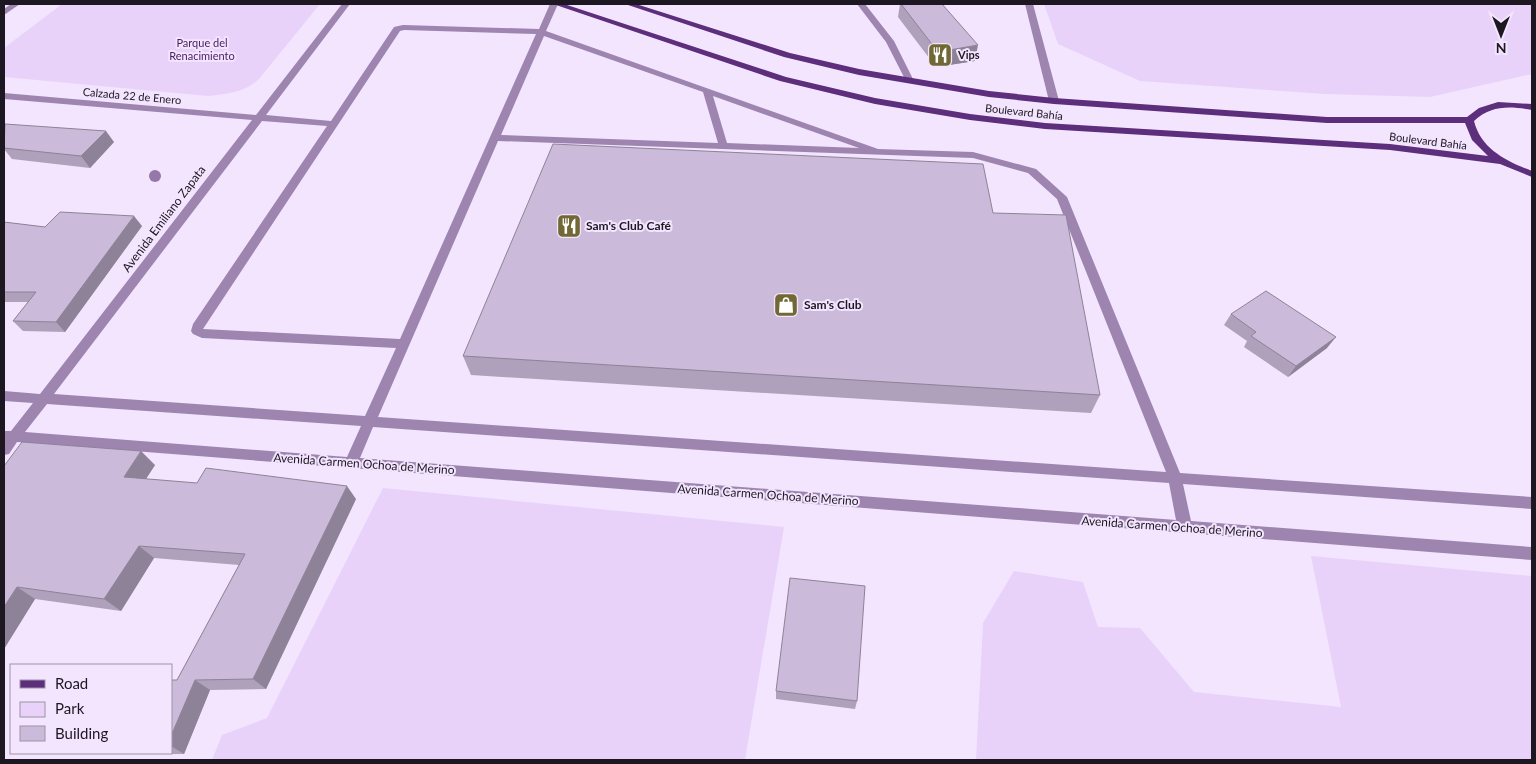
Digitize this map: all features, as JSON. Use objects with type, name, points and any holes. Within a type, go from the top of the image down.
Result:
[{"type":"main road","name":"Boulevard Bahía","points":[[556,4],[784,79],[875,101],[1045,126],[1390,147],[1502,161]]},
{"type":"main road","name":"Boulevard Bahía","points":[[630,4],[787,55],[910,81],[989,94],[1054,101],[1327,120],[1470,120]]},
{"type":"main road","points":[[1532,107],[1497,104],[1478,110],[1470,120],[1471,133],[1482,147],[1502,161],[1532,175]]},
{"type":"street","points":[[4,13],[16,4]]},
{"type":"street","name":"Avenida Emiliano Zapata","points":[[4,450],[9,436],[42,400],[346,4]]},
{"type":"street","points":[[351,463],[541,32],[556,4]]},
{"type":"street","points":[[861,4],[890,41],[910,81]]},
{"type":"street","points":[[1029,4],[1054,101]]},
{"type":"street","points":[[404,344],[202,334],[197,331],[197,327],[397,29],[410,26],[541,32],[874,150]]},
{"type":"street","points":[[707,91],[723,145]]},
{"type":"street","name":"Calzada 22 de Enero","points":[[4,96],[334,124]]},
{"type":"street","points":[[495,138],[973,155],[1032,171],[1062,197],[1175,477],[1185,528]]},
{"type":"street","points":[[4,396],[1532,502]]},
{"type":"street","name":"Avenida Carmen Ochoa de Merino","points":[[9,436],[1532,554]]},
{"type":"green space","name":"Parque del Renacimiento","points":[[62,4],[320,4],[259,79],[248,87],[235,92],[208,96],[4,77],[4,48]]},
{"type":"green space","points":[[1044,4],[1532,4],[1532,74],[1430,97],[1325,94],[1140,81],[1058,44]]},
{"type":"green space","points":[[383,488],[784,527],[745,760],[212,760],[222,735],[267,718]]},
{"type":"green space","points":[[1311,556],[1532,576],[1532,760],[976,760],[983,623],[1014,571],[1083,582],[1098,627],[1140,628],[1194,692],[1341,707]]},
{"type":"building","points":[[901,4],[942,4],[978,45],[938,52]]},
{"type":"building","points":[[5,124],[106,131],[81,156],[4,148]]},
{"type":"building","name":"Sam's Club","points":[[553,144],[983,164],[993,213],[1066,215],[1100,395],[463,356]]},
{"type":"building","points":[[60,212],[134,216],[56,322],[13,321],[36,292],[4,292],[4,222],[45,227]]},
{"type":"building","points":[[1266,291],[1336,337],[1296,366],[1251,336],[1256,332],[1231,314]]},
{"type":"building","points":[[22,442],[141,451],[124,477],[197,483],[206,468],[347,486],[253,679],[195,680],[172,734],[172,680],[177,680],[245,554],[139,546],[104,599],[17,587],[4,607],[4,466]]},
{"type":"building","points":[[790,578],[865,586],[857,701],[776,691]]},
{"type":"place","name":"Vips","points":[[940,55]]},
{"type":"place","name":"Sam's Club Café","points":[[569,226]]},
{"type":"place","name":"Sam's Club","points":[[786,305]]}]
